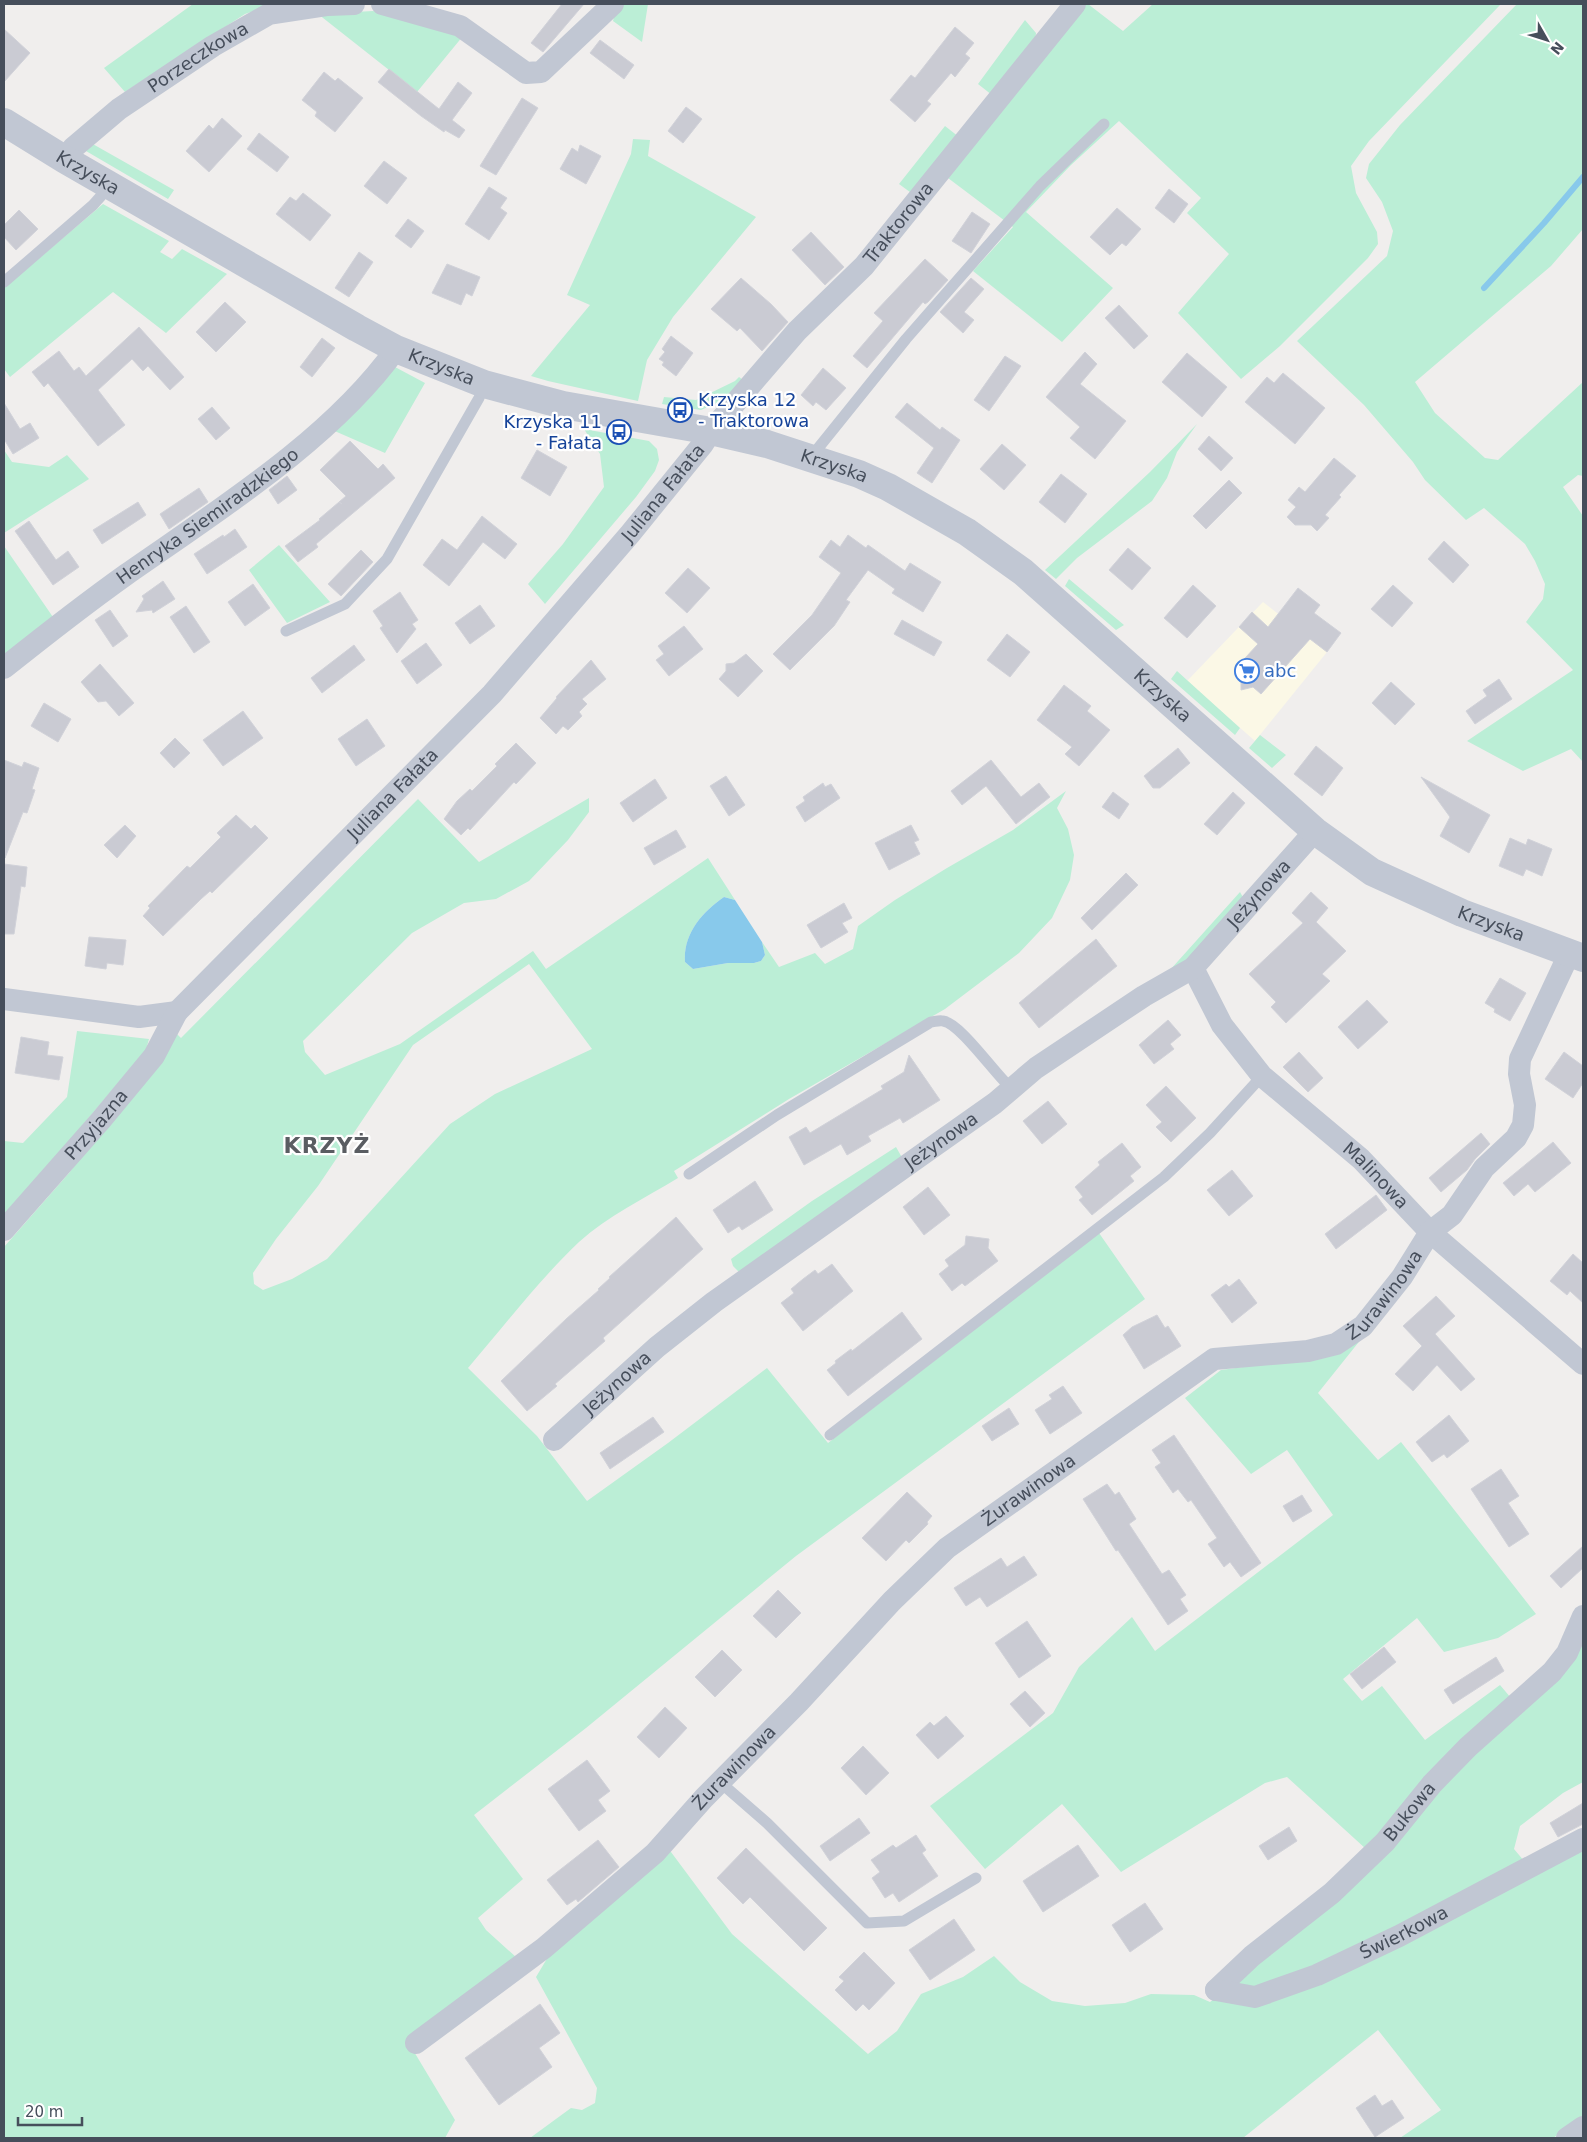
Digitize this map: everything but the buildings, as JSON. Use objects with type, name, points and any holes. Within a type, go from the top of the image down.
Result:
[{"type":"street","name":"Porzeczkowa","points":[[64,159],[73,148],[119,109],[213,46],[269,14],[328,5],[354,4]]},
{"type":"street","points":[[382,4],[460,26],[526,73],[542,72],[613,4]]},
{"type":"street","name":"Traktorowa","points":[[711,431],[797,331],[864,266],[989,114],[1075,4]]},
{"type":"street","name":"Krzyska","points":[[4,122],[64,159],[396,349],[484,384],[562,405],[711,431],[767,444],[859,474],[888,487],[938,514],[991,548],[1048,594],[1315,831],[1372,872],[1405,889],[1462,913],[1577,955]]},
{"type":"street","name":"Henryka Siemiradzkiego","points":[[4,668],[85,604],[199,525],[314,437],[378,374],[396,349]]},
{"type":"street","name":"Juliana Fałata","points":[[177,1012],[492,694],[630,534],[703,444],[711,431]]},
{"type":"street","name":"Jeżynowa","points":[[554,1440],[657,1346],[714,1302],[928,1151],[995,1102],[1036,1068],[1144,996],[1193,968],[1315,831]]},
{"type":"street","name":"Żurawinowa","points":[[416,2043],[544,1948],[655,1853],[892,1601],[947,1548],[1214,1360],[1308,1352],[1336,1344],[1363,1326],[1402,1277],[1430,1232],[1452,1215],[1484,1168],[1516,1138],[1524,1125],[1525,1106],[1519,1074],[1520,1059],[1577,955]]},
{"type":"street","name":"Malinowa","points":[[1193,968],[1222,1026],[1262,1076],[1361,1159],[1430,1232],[1583,1364]]},
{"type":"street","points":[[4,999],[139,1017],[177,1012]]},
{"type":"street","name":"Przyjazna","points":[[4,1230],[101,1120],[154,1056],[177,1012]]},
{"type":"street","name":"Bukowa","points":[[1216,1990],[1252,1956],[1345,1880],[1385,1842],[1432,1784],[1468,1747],[1552,1672],[1567,1653],[1583,1616]]},
{"type":"street","name":"Świerkowa","points":[[1216,1990],[1255,1997],[1317,1974],[1399,1936],[1583,1839]]},
{"type":"street","points":[[1567,2138],[1583,2127]]},
{"type":"lane","points":[[811,457],[906,340],[1040,186],[1104,124]]},
{"type":"lane","points":[[4,282],[93,205],[101,196],[106,183]]},
{"type":"lane","points":[[286,631],[345,604],[387,559],[479,398],[484,384]]},
{"type":"lane","points":[[689,1174],[777,1115],[931,1022],[943,1020],[956,1027],[1011,1088]]},
{"type":"lane","points":[[830,1435],[1164,1177],[1210,1133],[1262,1076]]},
{"type":"lane","points":[[720,1782],[767,1824],[867,1923],[904,1921],[976,1878]]},
{"type":"shaded area","points":[[1263,602],[1327,652],[1255,741],[1187,681]]},
{"type":"green space","points":[[193,4],[275,4],[245,14],[125,92],[104,68]]},
{"type":"green space","points":[[625,4],[648,4],[642,42],[613,21],[615,13]]},
{"type":"green space","points":[[1084,4],[1088,4],[1123,31],[1153,4],[1501,4],[1369,141],[1351,166],[1356,193],[1377,232],[1378,244],[1368,258],[1280,346],[1241,379],[1178,313],[1229,254],[1187,213],[1201,198],[1119,121],[1071,165],[1026,212],[1113,288],[1062,342],[973,271],[1013,227],[948,178]]},
{"type":"green space","points":[[1517,4],[1583,4],[1583,229],[1551,266],[1415,382],[1435,413],[1485,458],[1498,460],[1583,382],[1583,476],[1578,475],[1563,487],[1583,516],[1583,762],[1571,749],[1523,771],[1467,741],[1573,670],[1526,622],[1543,599],[1545,584],[1535,561],[1525,544],[1484,508],[1466,520],[1425,480],[1413,462],[1364,405],[1297,341],[1387,256],[1393,231],[1382,202],[1366,178],[1369,164],[1400,125]]},
{"type":"green space","points":[[373,11],[439,26],[463,36],[417,92],[318,14]]},
{"type":"green space","points":[[1025,20],[1036,33],[1035,42],[992,95],[978,84]]},
{"type":"green space","points":[[945,126],[959,137],[914,195],[899,184]]},
{"type":"green space","points":[[633,139],[650,140],[648,156],[756,217],[673,317],[647,360],[638,401],[531,376],[590,305],[567,295],[631,154]]},
{"type":"green space","points":[[91,143],[174,190],[168,199],[86,151]]},
{"type":"green space","points":[[103,204],[169,241],[160,252],[172,259],[182,249],[227,274],[166,333],[113,292],[10,377],[4,369],[4,288]]},
{"type":"green space","points":[[395,367],[425,383],[385,453],[330,429]]},
{"type":"green space","points":[[739,377],[746,382],[723,406],[717,403],[701,410],[662,404],[664,397],[696,400],[735,381]]},
{"type":"green space","points":[[1197,424],[1177,452],[1167,478],[1152,501],[1077,558],[1056,579],[1045,570],[1150,472]]},
{"type":"green space","points":[[584,429],[649,441],[657,449],[659,460],[655,471],[636,497],[545,604],[528,584],[563,544],[604,487],[600,454]]},
{"type":"green space","points":[[4,450],[12,462],[49,467],[67,455],[89,479],[4,533]]},
{"type":"green space","points":[[279,545],[330,602],[287,623],[249,570]]},
{"type":"green space","points":[[4,546],[55,620],[4,660]]},
{"type":"green space","points":[[1069,579],[1124,625],[1116,630],[1065,586]]},
{"type":"green space","points":[[1177,671],[1240,728],[1235,735],[1171,679]]},
{"type":"green space","points":[[1260,735],[1286,755],[1272,768],[1249,748]]},
{"type":"green space","points":[[1066,791],[1057,808],[1068,829],[1074,855],[1070,880],[1052,918],[1019,953],[945,1009],[789,1099],[674,1171],[678,1178],[614,1216],[590,1233],[550,1272],[468,1368],[537,1436],[587,1501],[767,1368],[828,1443],[1099,1233],[1145,1299],[796,1556],[586,1728],[474,1815],[523,1879],[478,1918],[486,1930],[517,1958],[407,2040],[455,2120],[445,2138],[4,2138],[4,1247],[69,1173],[176,1033],[181,1038],[418,799],[479,862],[589,798],[589,812],[568,840],[529,881],[496,899],[464,903],[412,933],[303,1041],[305,1052],[325,1075],[400,1044],[533,951],[546,969],[708,858],[735,900],[724,897],[701,917],[687,942],[685,962],[693,969],[728,963],[754,963],[761,961],[765,955],[762,942],[779,967],[815,953],[825,964],[853,949],[858,926],[895,900],[1013,830]],"holes":[[[529,964],[592,1049],[495,1094],[450,1124],[327,1259],[292,1279],[263,1290],[254,1284],[253,1273],[276,1239],[318,1186],[413,1045]]]},
{"type":"green space","points":[[1240,892],[1245,901],[1204,949],[1170,970]]},
{"type":"green space","points":[[77,1031],[149,1039],[146,1050],[4,1218],[4,1141],[23,1143],[67,1097]]},
{"type":"green space","points":[[896,1147],[904,1161],[740,1273],[733,1266],[731,1259],[812,1201]]},
{"type":"green space","points":[[1362,1338],[1318,1393],[1378,1460],[1401,1442],[1536,1614],[1498,1638],[1444,1652],[1417,1618],[1343,1679],[1362,1701],[1382,1686],[1425,1740],[1500,1685],[1511,1698],[1366,1849],[1287,1777],[1265,1783],[1121,1872],[1062,1804],[985,1869],[930,1806],[1053,1713],[1079,1667],[1132,1617],[1155,1651],[1333,1515],[1287,1450],[1251,1474],[1185,1398],[1221,1370],[1250,1366]]},
{"type":"green space","points":[[1583,1642],[1583,1782],[1563,1793],[1520,1826],[1514,1849],[1536,1875],[1583,1849],[1583,2118],[1553,2138],[1400,2138],[1441,2110],[1378,2030],[1243,2138],[530,2138],[571,2108],[582,2110],[595,2103],[597,2088],[536,1977],[548,1957],[668,1848],[732,1934],[868,2054],[897,2031],[921,1994],[963,1977],[994,1956],[1020,1982],[1052,2001],[1085,2006],[1125,2003],[1151,1994],[1194,1995],[1210,2002],[1331,1904],[1439,1786]]},
{"type":"water","points":[[724,897],[735,900],[762,942],[765,955],[761,961],[754,963],[728,963],[693,969],[685,962],[687,942],[701,917]]},
{"type":"waterway","points":[[1484,288],[1544,223],[1583,177]]},
{"type":"place","name":"Krzyska 12 - Traktorowa","points":[[680,410]]},
{"type":"place","name":"Krzyska 11 - Fałata","points":[[619,432]]},
{"type":"place","name":"abc","points":[[1247,671]]},
{"type":"district","name":"KRZYŻ","points":[[327,1145]]}]
